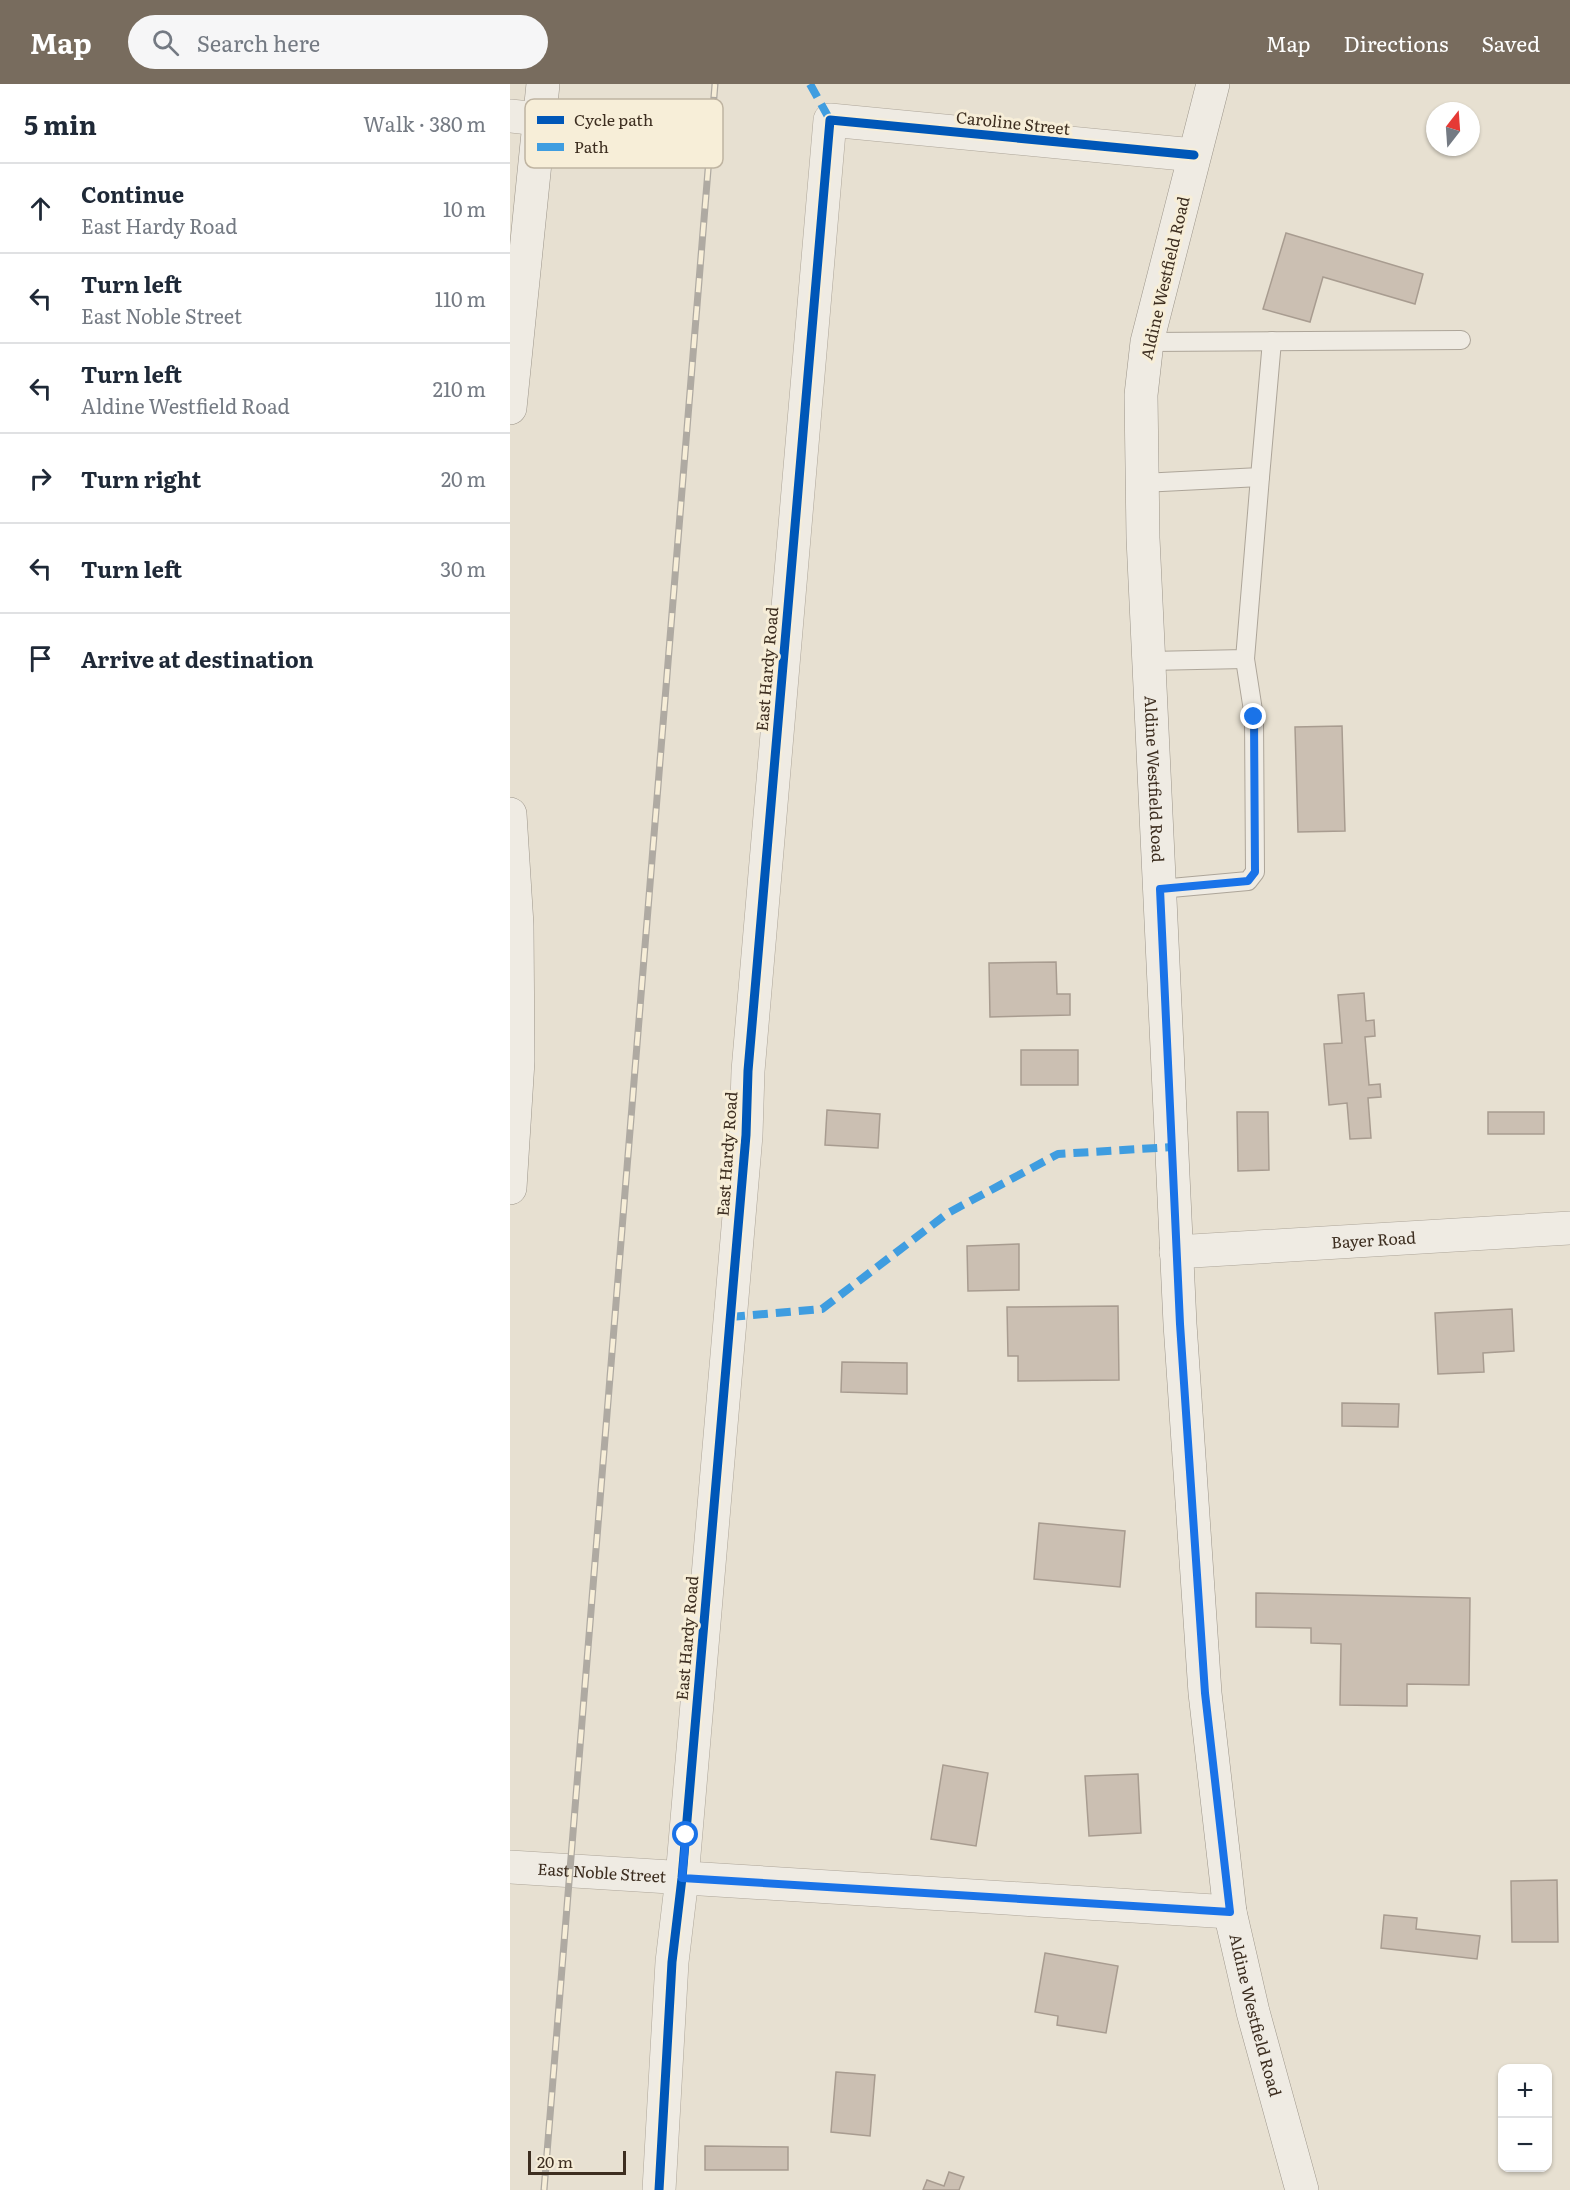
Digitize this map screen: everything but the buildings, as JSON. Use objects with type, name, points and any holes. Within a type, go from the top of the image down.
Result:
[{"type":"street","points":[[535,99],[543,84]]},
{"type":"street","name":"Aldine Westfield Road","points":[[1213,84],[1147,342],[1141,395],[1143,538],[1176,1251],[1205,1693],[1230,1912],[1253,2012],[1302,2190]]},
{"type":"street","points":[[510,408],[525,118]]},
{"type":"street","name":"Caroline Street","points":[[830,120],[1194,155]]},
{"type":"street","name":"East Hardy Road","points":[[659,2190],[672,1962],[682,1878],[745,1146],[750,1047],[830,120]]},
{"type":"street","points":[[510,814],[517,925],[518,1039],[510,1188]]},
{"type":"street","name":"Bayer Road","points":[[1176,1251],[1570,1228]]},
{"type":"street","name":"East Noble Street","points":[[510,1868],[1230,1912]]},
{"type":"lane","points":[[1147,342],[1461,340]]},
{"type":"lane","points":[[1160,889],[1248,881],[1255,872],[1254,717],[1245,659],[1272,341]]},
{"type":"lane","points":[[1142,483],[1260,477]]},
{"type":"lane","points":[[1149,661],[1245,659]]},
{"type":"railway","points":[[714,99],[715,84]]},
{"type":"railway","points":[[544,2190],[708,168]]},
{"type":"marked path","points":[[810,84],[830,120]]},
{"type":"marked path","points":[[730,1317],[822,1309],[948,1213],[1058,1154],[1172,1147]]},
{"type":"cycle path","points":[[659,2190],[672,1962],[682,1878],[746,1135],[748,1071],[830,120],[1194,155]]},
{"type":"route","points":[[686,1835],[682,1878],[1230,1912],[1205,1693],[1180,1324],[1160,889],[1248,881],[1255,872],[1254,717]]}]
